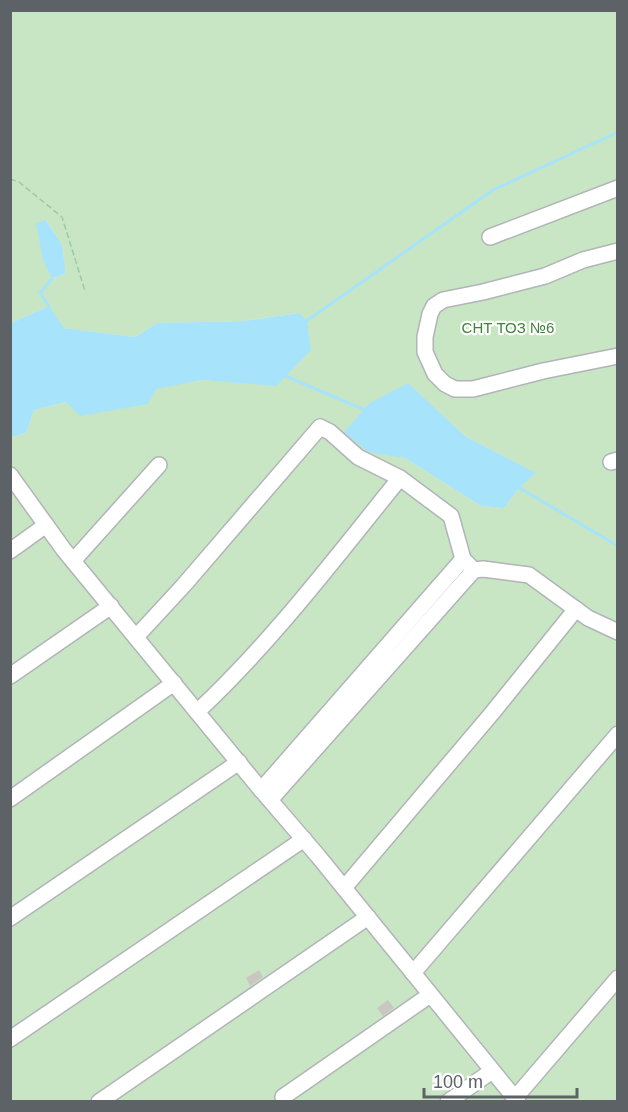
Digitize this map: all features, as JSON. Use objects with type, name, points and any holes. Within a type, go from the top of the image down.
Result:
[{"type":"street","points":[[490,237],[618,188]]},
{"type":"street","points":[[618,251],[583,260],[545,276],[443,300],[434,306],[430,314],[424,352],[435,374],[455,389],[473,389],[543,371],[618,356]]},
{"type":"street","points":[[136,637],[184,585],[320,427],[330,432],[358,457],[400,478],[451,516],[469,564]]},
{"type":"street","points":[[73,561],[159,465]]},
{"type":"street","points":[[10,475],[73,561],[304,839],[516,1100],[618,978]]},
{"type":"street","points":[[197,712],[225,686],[269,636],[400,478]]},
{"type":"street","points":[[10,551],[46,525]]},
{"type":"street","points":[[469,564],[529,575],[588,618],[618,632]]},
{"type":"street","points":[[266,795],[469,564]]},
{"type":"street","points":[[10,676],[111,606]]},
{"type":"street","points":[[344,888],[493,712],[576,609]]},
{"type":"street","points":[[10,799],[174,683]]},
{"type":"street","points":[[412,973],[618,734]]},
{"type":"street","points":[[10,918],[239,762]]},
{"type":"street","points":[[10,1039],[304,839]]},
{"type":"street","points":[[99,1101],[368,917]]},
{"type":"street","points":[[283,1097],[430,994]]},
{"type":"street","points":[[448,1101],[492,1071]]},
{"type":"path","points":[[10,179],[19,182],[63,217],[86,291]]},
{"type":"green space","name":"СНТ ТОЗ №6","points":[[10,11],[617,11],[617,1101],[11,1101],[11,437],[26,433],[34,410],[66,402],[202,380],[233,382],[298,313],[243,321],[157,323],[135,337],[63,328],[49,306],[11,323]],"holes":[[[47,221],[62,245],[66,273],[53,279]],[[407,383],[465,436],[535,473],[519,488],[504,508],[481,506],[405,458]]]},
{"type":"water","points":[[46,220],[62,245],[66,273],[52,279],[43,260],[36,223]]},
{"type":"water","points":[[49,306],[64,328],[135,337],[157,323],[243,321],[299,313],[307,321],[311,350],[276,386],[202,380],[156,389],[148,404],[80,416],[66,402],[34,410],[26,433],[11,437],[11,323]]},
{"type":"water","points":[[408,383],[465,436],[536,473],[519,488],[504,508],[481,506],[405,458],[368,452],[344,432],[370,403]]},
{"type":"building","points":[[259,970],[263,977],[250,986],[246,978]]},
{"type":"building","points":[[388,1000],[394,1008],[383,1016],[377,1008]]},
{"type":"waterway","points":[[305,322],[493,190],[618,132]]},
{"type":"waterway","points":[[48,308],[49,306],[40,293],[52,279]]},
{"type":"waterway","points":[[283,375],[365,410]]},
{"type":"waterway","points":[[516,486],[618,546]]}]
